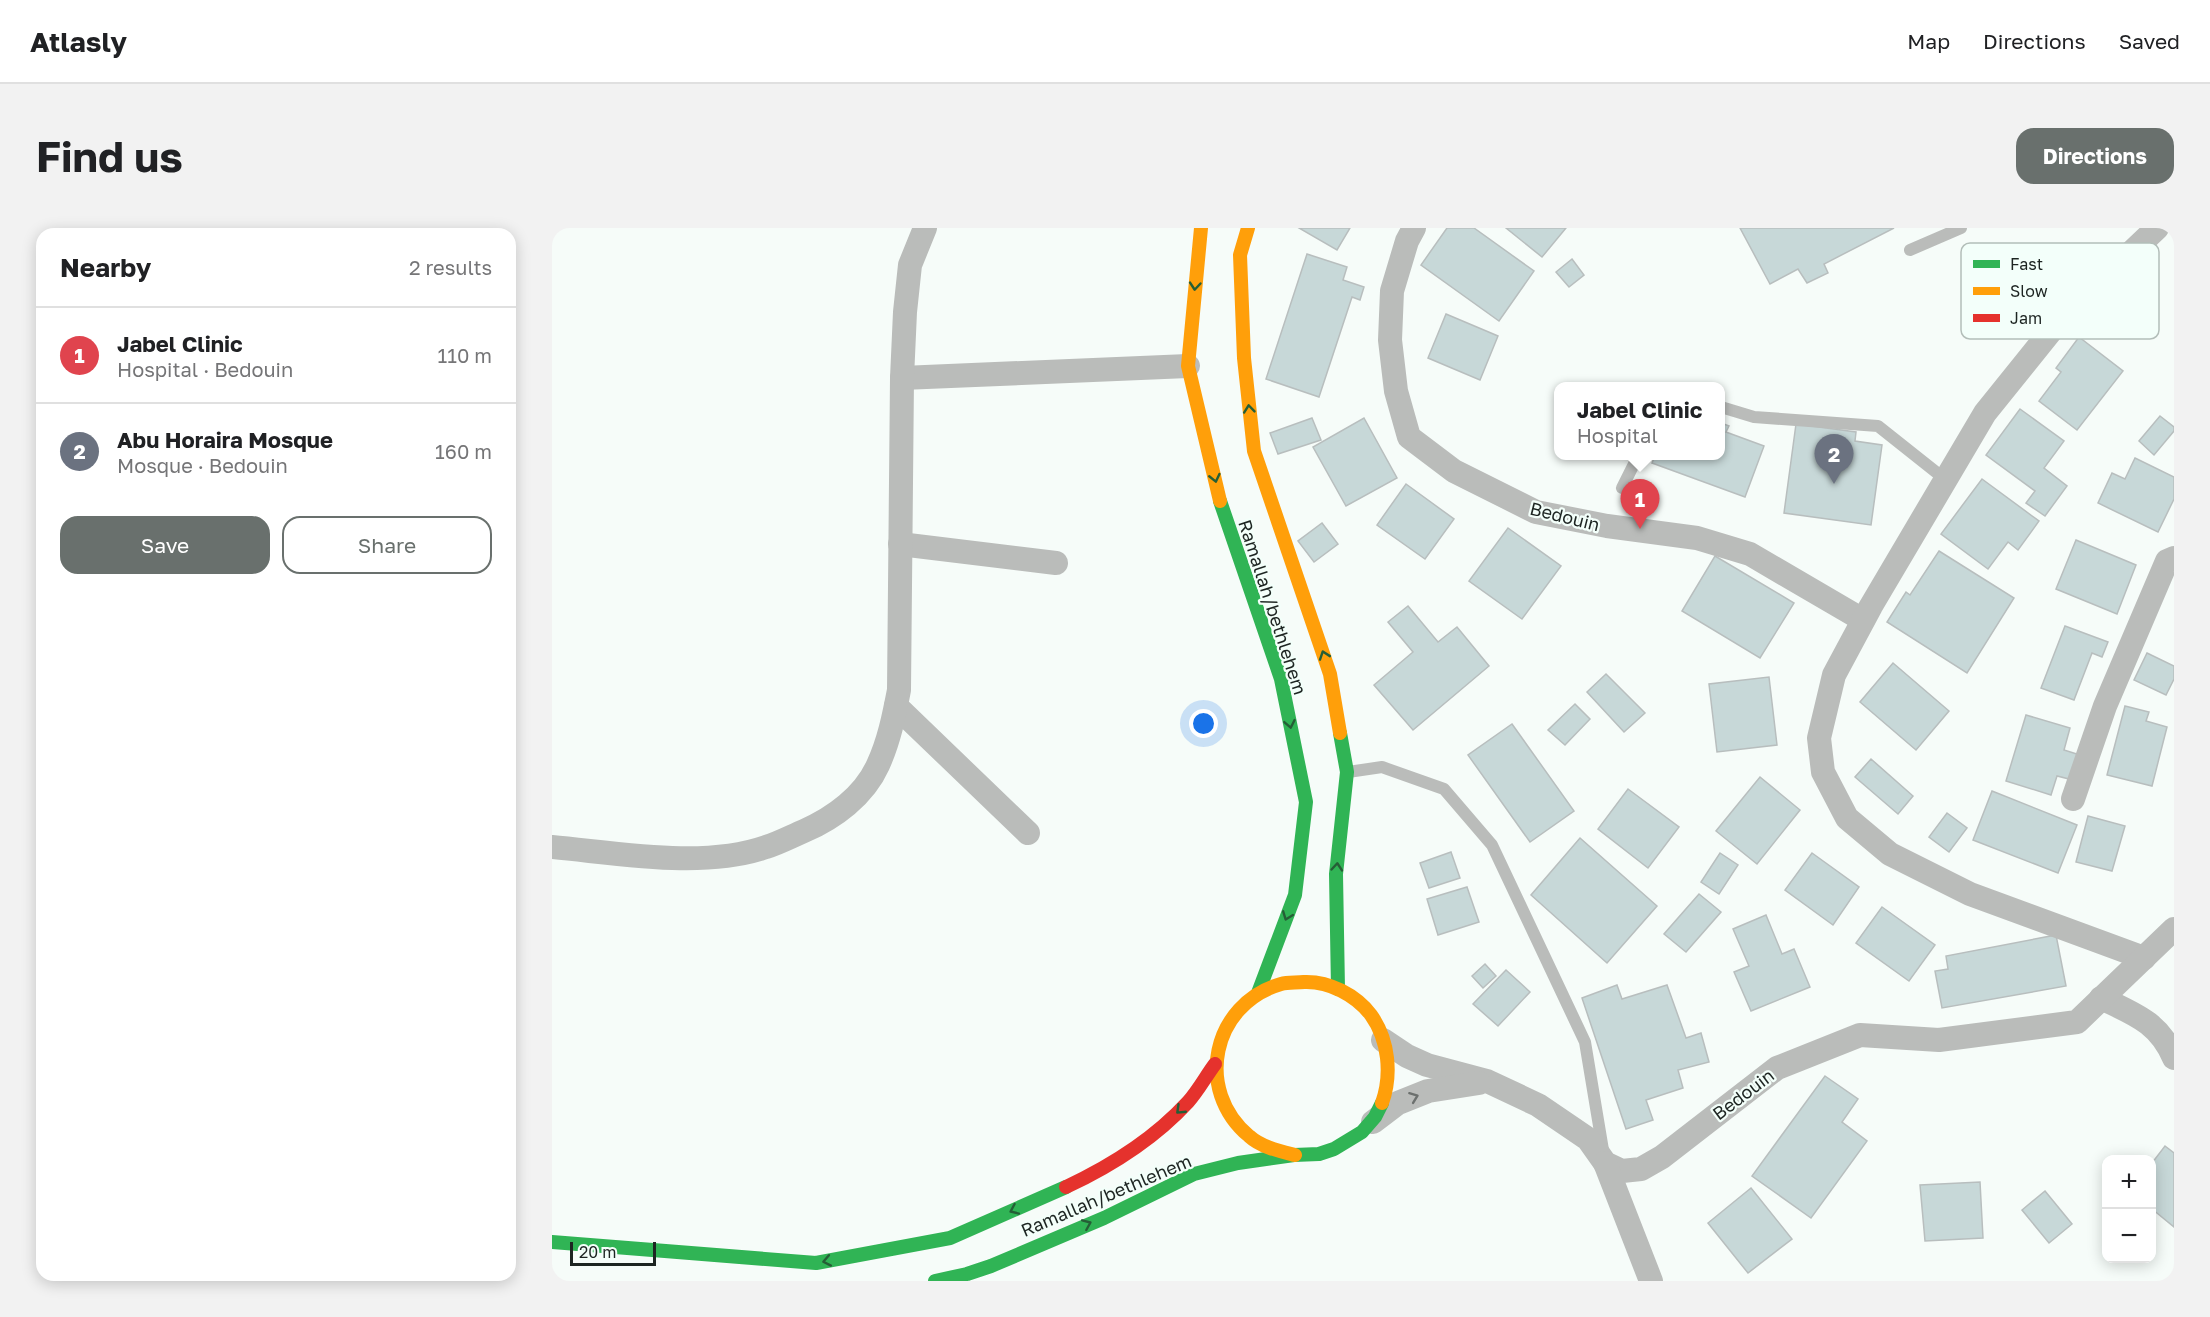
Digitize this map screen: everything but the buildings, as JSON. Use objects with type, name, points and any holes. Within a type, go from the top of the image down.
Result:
[{"type":"main road","name":"Ramallah/bethlehem","points":[[1201,228],[1188,366],[1221,505],[1281,679],[1306,802],[1294,895],[1258,993]]},
{"type":"main road","name":"Ramallah/bethlehem","points":[[1248,228],[1240,255],[1244,358],[1254,451],[1330,674],[1347,772],[1336,874],[1338,989]]},
{"type":"main road","points":[[1311,982],[1338,989],[1361,1005],[1378,1027],[1388,1053],[1388,1082],[1380,1106],[1366,1128],[1345,1144],[1321,1153],[1295,1155],[1270,1149],[1247,1135],[1230,1116],[1218,1092],[1215,1064],[1221,1035],[1236,1011],[1258,993],[1284,983],[1311,982]]},
{"type":"main road","name":"Ramallah/bethlehem","points":[[552,1242],[816,1263],[950,1238],[1101,1171],[1156,1133],[1189,1101],[1215,1064]]},
{"type":"main road","name":"Ramallah/bethlehem","points":[[935,1281],[971,1273],[1119,1210],[1169,1185],[1218,1167],[1295,1155]]},
{"type":"street","points":[[552,847],[666,858],[723,857],[765,848],[827,821],[857,796],[877,767],[894,720],[899,690],[902,378],[910,265],[925,228]]},
{"type":"street","name":"Bedouin","points":[[1414,228],[1407,242],[1392,291],[1390,340],[1396,391],[1409,437],[1454,471],[1536,513],[1607,526],[1697,538],[1750,554],[1863,620]]},
{"type":"street","points":[[2141,243],[2157,228]]},
{"type":"street","points":[[2045,339],[1985,413],[1863,620],[1834,675],[1819,738],[1823,772],[1847,818],[1890,854],[1970,894],[2144,958]]},
{"type":"street","points":[[902,378],[1188,366]]},
{"type":"street","points":[[900,544],[1056,563]]},
{"type":"street","points":[[2073,799],[2105,706],[2167,561],[2174,558]]},
{"type":"street","points":[[896,706],[1028,833]]},
{"type":"street","name":"Bedouin","points":[[1605,1163],[1622,1171],[1641,1169],[1662,1157],[1777,1068],[1860,1035],[1939,1040],[2077,1022],[2174,929]]},
{"type":"street","points":[[2101,998],[2147,1020],[2169,1046],[2174,1058]]},
{"type":"street","points":[[1383,1040],[1407,1056],[1427,1065],[1487,1081],[1547,1111],[1588,1140],[1605,1163],[1651,1281]]},
{"type":"street","points":[[1366,1128],[1398,1103],[1428,1091],[1459,1088],[1487,1081]]},
{"type":"lane","points":[[1910,250],[1961,228]]},
{"type":"lane","points":[[1725,408],[1754,417],[1878,426],[1946,480]]},
{"type":"lane","points":[[1622,488],[1636,460]]},
{"type":"lane","points":[[1347,772],[1382,767],[1444,789],[1492,845],[1585,1042],[1605,1163]]},
{"type":"traffic: fast","points":[[1220,501],[1281,679],[1306,802],[1295,895],[1258,993]]},
{"type":"traffic: fast","points":[[1338,989],[1336,874],[1347,772],[1340,733]]},
{"type":"traffic: fast","points":[[935,1281],[991,1266],[1104,1218],[1194,1174],[1238,1163],[1319,1154],[1334,1149],[1362,1132],[1375,1117],[1382,1103]]},
{"type":"traffic: fast","points":[[552,1242],[816,1263],[950,1238],[1066,1187]]},
{"type":"traffic: slow","points":[[1201,228],[1188,366],[1220,501]]},
{"type":"traffic: slow","points":[[1248,228],[1240,255],[1244,358],[1254,451],[1330,674],[1340,733]]},
{"type":"traffic: slow","points":[[1295,1155],[1265,1146],[1254,1140],[1232,1117],[1221,1096],[1217,1073],[1218,1050],[1226,1029],[1239,1010],[1258,994],[1284,983],[1313,982],[1332,987],[1358,1001],[1371,1015],[1385,1046],[1388,1069],[1382,1103]]},
{"type":"traffic: jam","points":[[1066,1187],[1115,1161],[1161,1128],[1192,1098],[1215,1064]]},
{"type":"place","name":"Abu Horaira Mosque","points":[[1834,484]]},
{"type":"place","name":"Jabel Clinic","points":[[1640,529]]}]
